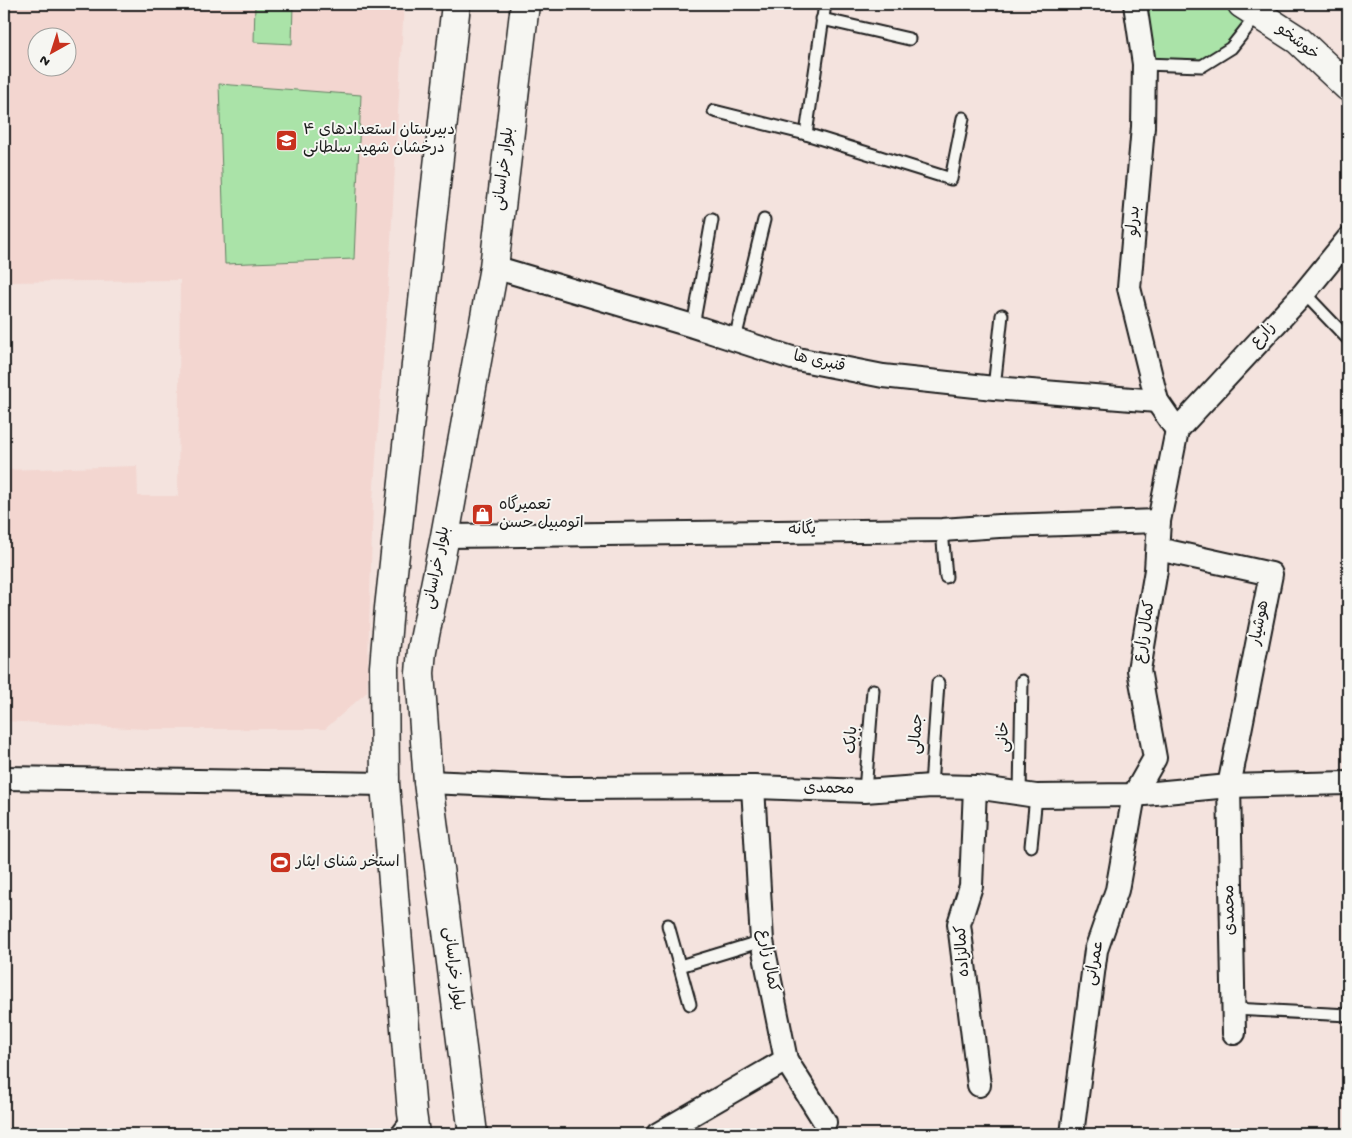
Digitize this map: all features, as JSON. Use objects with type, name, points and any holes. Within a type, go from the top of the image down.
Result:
[{"type":"street","points":[[408,1127],[385,784],[384,667],[456,4]]},
{"type":"street","name":"بلوار خراسانی","points":[[473,1134],[428,782],[420,672],[422,650],[445,536],[494,267],[525,4]]},
{"type":"street","name":"بدرلو","points":[[1135,4],[1144,64],[1144,127],[1129,288],[1156,401],[1177,430]]},
{"type":"street","name":"خوشخو","points":[[1250,9],[1298,40],[1348,87]]},
{"type":"street","name":"زارع","points":[[1177,430],[1304,293],[1348,239]]},
{"type":"street","name":"قنبری ها","points":[[494,267],[735,339],[792,358],[883,376],[994,388],[1156,401]]},
{"type":"street","name":"کمال زارع","points":[[1134,795],[1155,758],[1139,670],[1156,570],[1159,521],[1177,430]]},
{"type":"street","name":"یگانه","points":[[445,536],[942,530],[999,526],[1159,521]]},
{"type":"street","name":"هوشیار","points":[[1158,549],[1271,574],[1229,786]]},
{"type":"street","points":[[4,778],[385,784],[428,782]]},
{"type":"street","name":"محمدی","points":[[428,782],[567,788],[753,787],[866,791],[931,786],[975,787],[1028,795],[1134,795],[1229,786],[1348,783]]},
{"type":"street","name":"محمدی","points":[[1229,786],[1234,1033]]},
{"type":"street","name":"کمال زارع","points":[[753,787],[762,941],[786,1060],[825,1122]]},
{"type":"street","name":"کمالزاده","points":[[975,787],[971,886],[959,924],[979,1085]]},
{"type":"street","name":"عمرانی","points":[[1072,1134],[1096,950],[1116,890],[1134,795]]},
{"type":"street","points":[[658,1134],[786,1060]]},
{"type":"lane","points":[[806,134],[825,4]]},
{"type":"lane","points":[[1144,64],[1202,66],[1231,48],[1250,9]]},
{"type":"lane","points":[[822,20],[909,39]]},
{"type":"lane","points":[[714,111],[806,134],[952,179],[963,118]]},
{"type":"lane","points":[[692,326],[712,220]]},
{"type":"lane","points":[[735,339],[764,220]]},
{"type":"lane","points":[[1304,293],[1348,339]]},
{"type":"lane","points":[[994,388],[1002,315]]},
{"type":"lane","points":[[942,530],[946,577]]},
{"type":"lane","name":"خانی","points":[[1022,681],[1031,846]]},
{"type":"lane","name":"جمالی","points":[[931,786],[938,683]]},
{"type":"lane","name":"بابک","points":[[866,791],[873,690]]},
{"type":"lane","points":[[668,925],[690,1004]]},
{"type":"lane","points":[[680,966],[762,941]]},
{"type":"lane","points":[[1233,1009],[1348,1015]]},
{"type":"shaded area","points":[[4,4],[404,4],[389,276],[373,501],[367,692],[325,729],[146,729],[4,721],[4,470],[137,466],[138,496],[178,496],[180,280],[4,282]]},
{"type":"green space","points":[[255,4],[293,4],[292,44],[254,42]]},
{"type":"green space","points":[[1135,4],[1242,4],[1258,14],[1231,48],[1202,66],[1144,64]]},
{"type":"green space","points":[[219,84],[361,95],[354,259],[225,264]]},
{"type":"place","name":"۴ دبیرستان استعدادهای درخشان شهید سلطانی","points":[[287,140]]},
{"type":"place","name":"تعمیرگاه اتومبیل حسن","points":[[483,515]]},
{"type":"place","name":"استخر شنای ایثار","points":[[280,863]]}]
